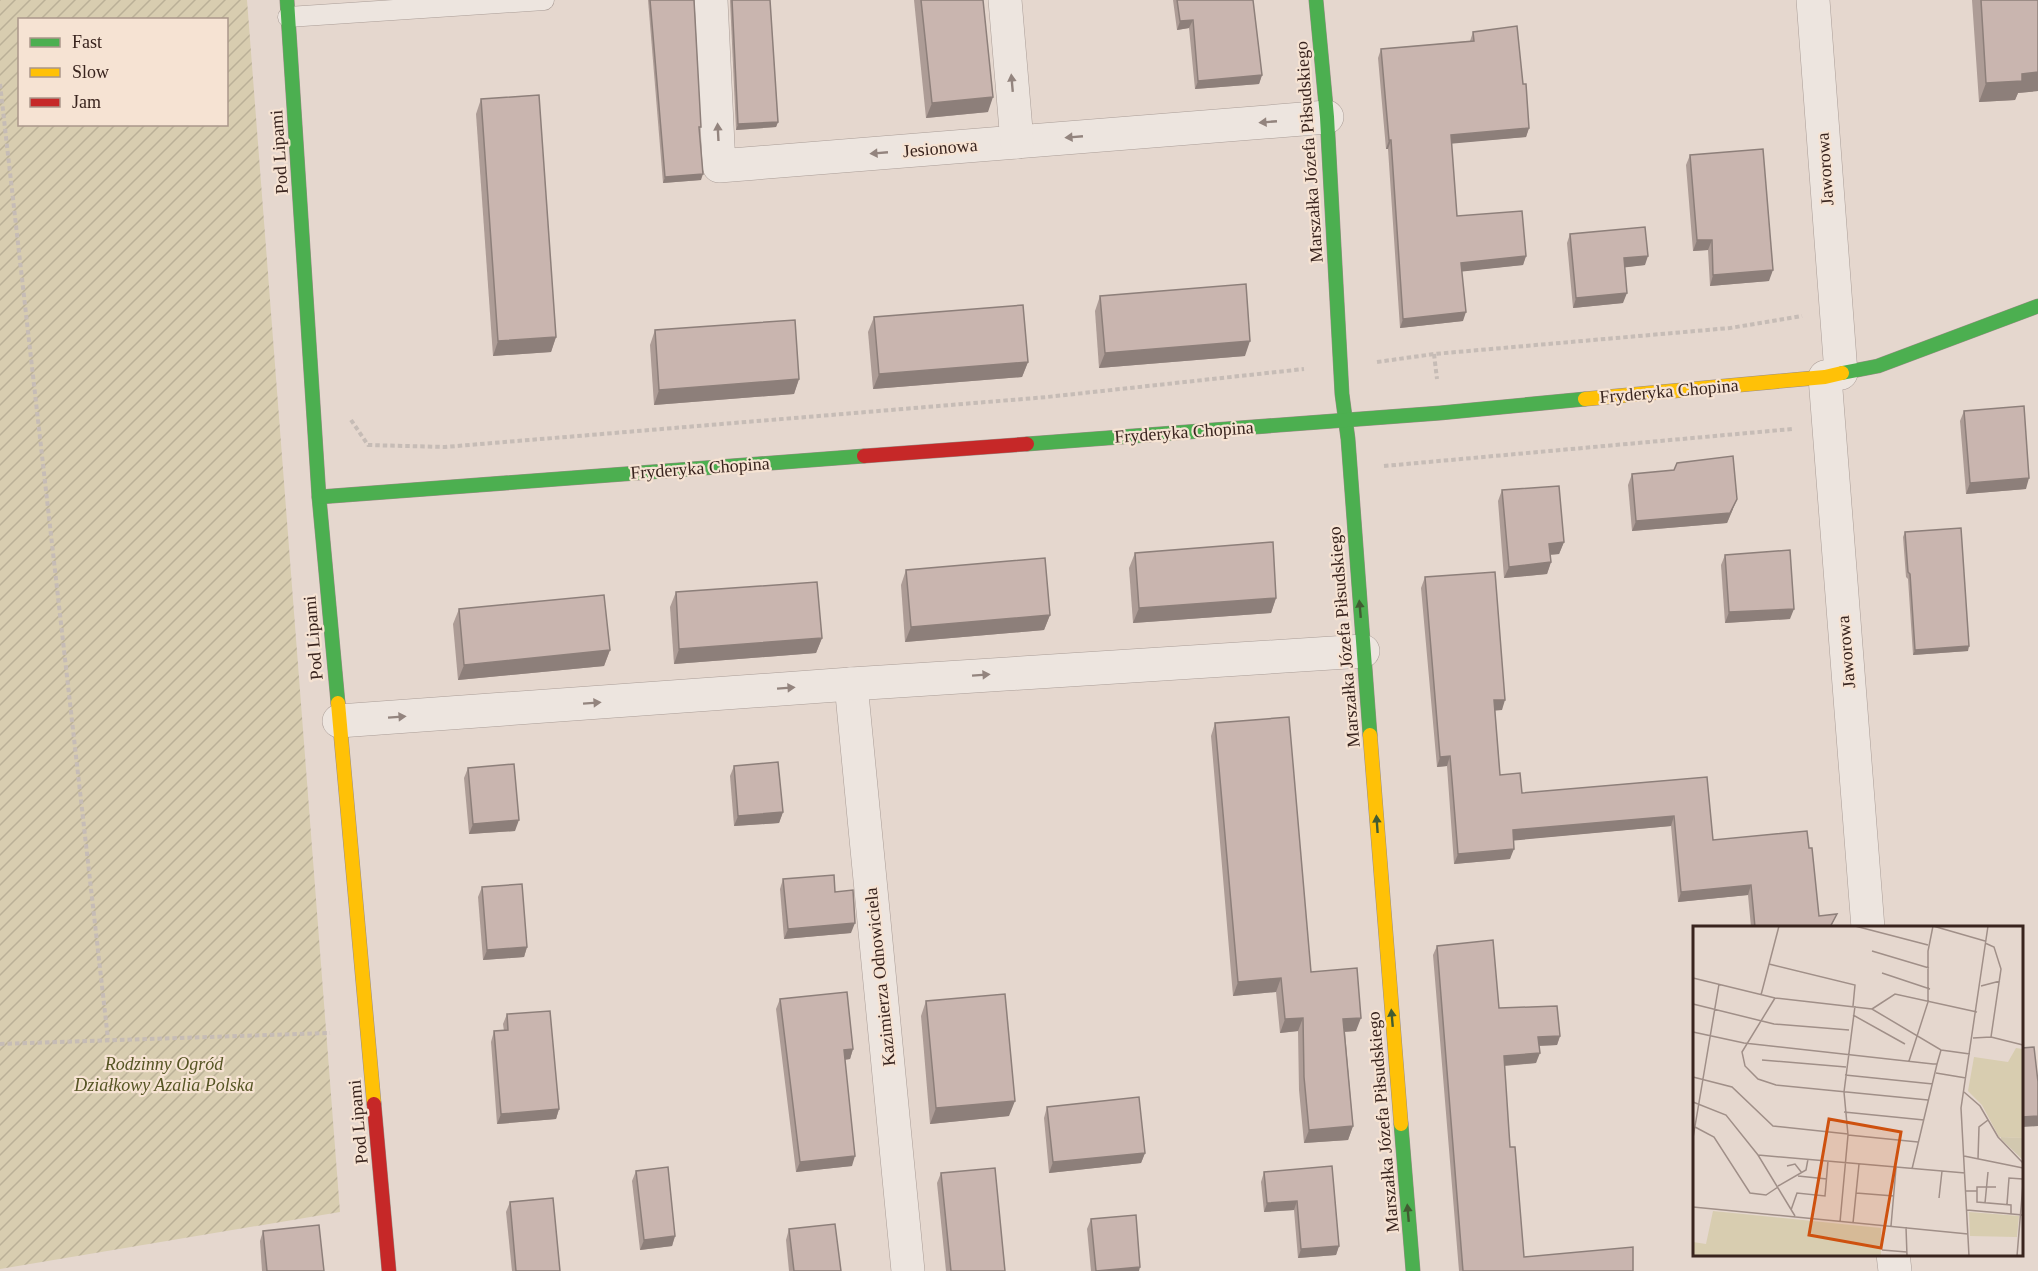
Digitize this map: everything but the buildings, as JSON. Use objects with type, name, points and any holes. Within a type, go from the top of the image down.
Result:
[{"type":"street","name":"Jesionowa","points":[[711,0],[719,166],[1327,117]]},
{"type":"street","points":[[1005,0],[1017,142]]},
{"type":"street","name":"Marszałka Józefa Piłsudskiego","points":[[1316,0],[1327,117],[1340,367],[1413,1271]]},
{"type":"street","name":"Jaworowa","points":[[1813,0],[1836,311],[1829,426],[1868,926]]},
{"type":"street","name":"Pod Lipami","points":[[287,8],[319,497],[389,1271]]},
{"type":"street","name":"Fryderyka Chopina","points":[[319,497],[1440,413],[1833,375],[1878,366],[2038,306]]},
{"type":"street","points":[[339,721],[851,684],[1363,651]]},
{"type":"street","name":"Kazimierza Odnowiciela","points":[[851,684],[908,1271]]},
{"type":"street","points":[[1893,1256],[1895,1271]]},
{"type":"lane","points":[[287,8],[544,0]]},
{"type":"path","points":[[0,84],[108,1039]]},
{"type":"path","points":[[350,409],[351,420],[368,445],[445,447],[1047,397],[1302,369],[1340,367],[1434,354],[1730,328],[1836,311]]},
{"type":"path","points":[[1349,470],[1829,426]]},
{"type":"path","points":[[0,1044],[367,1032]]},
{"type":"green space","name":"Rodzinny Ogród Działkowy Azalia Polska","points":[[0,0],[247,0],[340,1212],[0,1269]]},
{"type":"traffic: fast","points":[[287,0],[319,497],[338,703]]},
{"type":"traffic: fast","points":[[1316,0],[1327,117],[1342,394],[1348,439],[1370,735]]},
{"type":"traffic: fast","points":[[1842,373],[1878,366],[2038,306]]},
{"type":"traffic: fast","points":[[1027,444],[1440,413],[1585,399]]},
{"type":"traffic: fast","points":[[319,497],[864,456]]},
{"type":"traffic: fast","points":[[1401,1124],[1413,1271]]},
{"type":"traffic: slow","points":[[1585,399],[1825,377],[1842,373]]},
{"type":"traffic: slow","points":[[338,703],[374,1104]]},
{"type":"traffic: slow","points":[[1370,735],[1401,1124]]},
{"type":"traffic: jam","points":[[864,456],[1027,444]]},
{"type":"traffic: jam","points":[[374,1104],[389,1271]]}]
